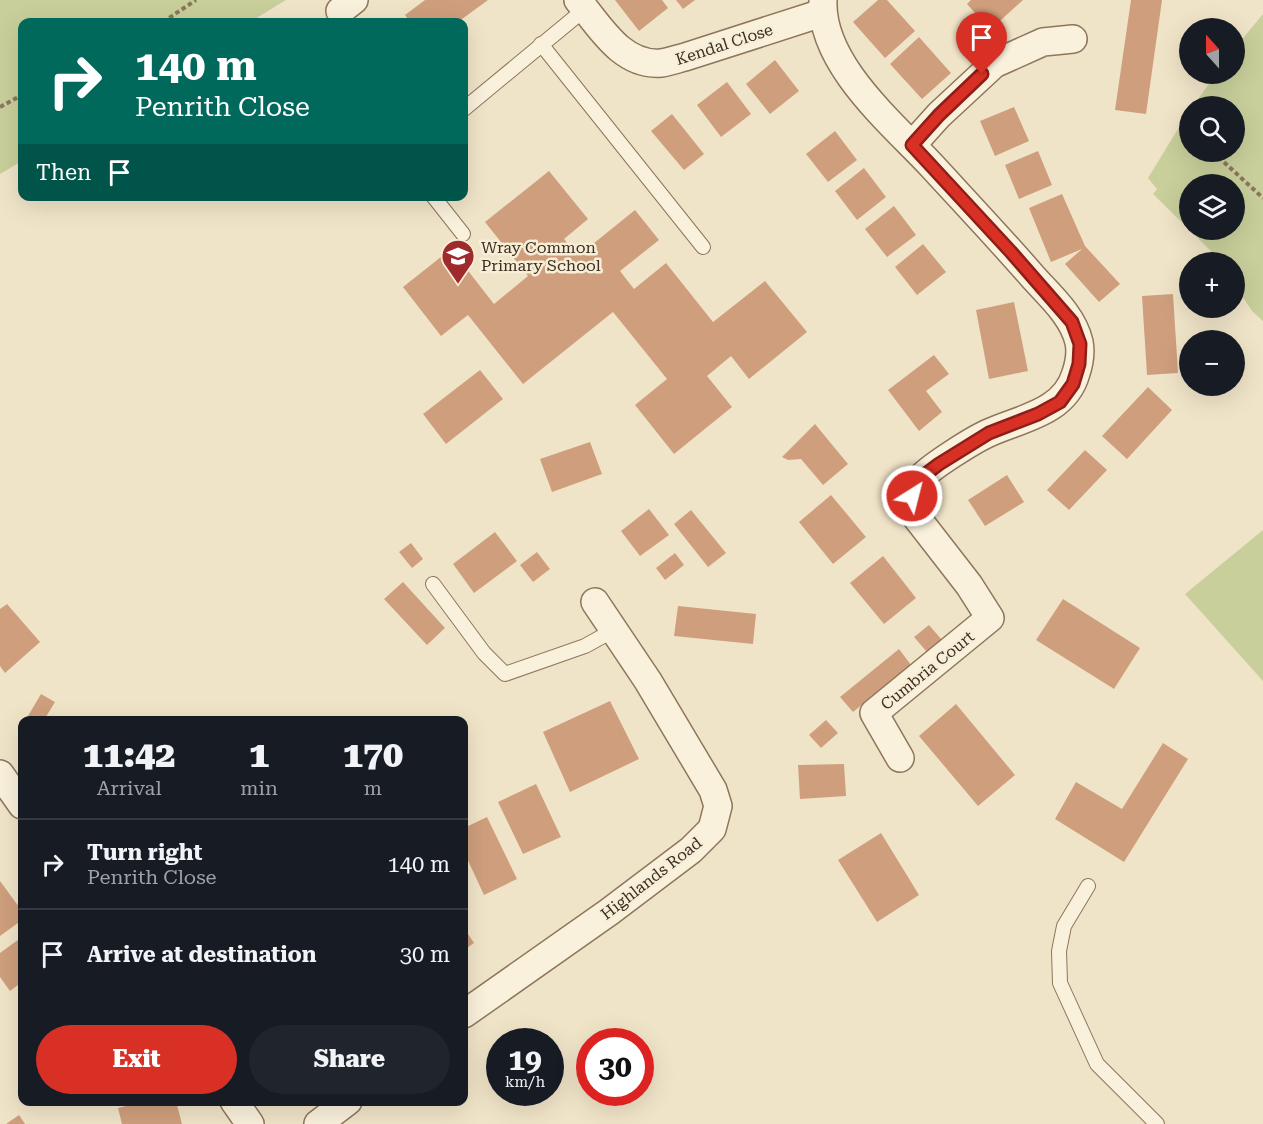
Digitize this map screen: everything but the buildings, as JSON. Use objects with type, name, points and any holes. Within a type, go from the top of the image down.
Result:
[{"type":"street","name":"Kendal Close","points":[[582,4],[618,48],[644,62],[662,63],[685,57],[822,6]]},
{"type":"street","points":[[822,6],[835,52],[859,89],[912,145],[939,115],[994,64],[1043,42],[1073,39]]},
{"type":"street","name":"Cumbria Court","points":[[900,758],[874,713],[990,618],[969,585],[917,518],[912,496],[919,479],[989,433],[1038,414],[1060,402],[1073,384],[1079,364],[1080,344],[1072,322],[912,145]]},
{"type":"street","name":"Highlands Road","points":[[468,1011],[609,912],[691,850],[712,828],[718,806],[713,790],[648,681],[596,602]]},
{"type":"street","points":[[0,774],[18,799]]},
{"type":"street","points":[[237,1106],[250,1124]]},
{"type":"street","points":[[318,1124],[341,1106]]},
{"type":"lane","points":[[468,106],[541,45],[582,4]]},
{"type":"lane","points":[[541,45],[703,247]]},
{"type":"lane","points":[[437,201],[463,234]]},
{"type":"lane","points":[[433,584],[484,653],[505,674],[585,646],[614,630]]},
{"type":"lane","points":[[1088,886],[1064,926],[1059,951],[1059,983],[1097,1064],[1157,1124]]},
{"type":"path","points":[[169,18],[196,0]]},
{"type":"path","points":[[0,107],[18,97]]},
{"type":"path","points":[[1224,162],[1263,198]]},
{"type":"green space","points":[[0,0],[286,0],[257,18],[18,18],[18,163],[0,174]]},
{"type":"green space","points":[[1263,14],[1263,321],[1245,300],[1245,252],[1212,252],[1200,240],[1245,240],[1245,174],[1179,174],[1179,220],[1153,194],[1157,189],[1148,178],[1179,127],[1179,162],[1245,162],[1245,96],[1200,96],[1209,84],[1245,84],[1245,36]]},
{"type":"green space","points":[[1263,530],[1263,681],[1185,594]]},
{"type":"place","name":"Wray Common Primary School","points":[[458,285]]},
{"type":"route","points":[[912,496],[919,479],[939,464],[989,433],[1038,414],[1060,402],[1073,384],[1079,364],[1080,344],[1072,322],[912,145],[939,115],[982,74]]}]
